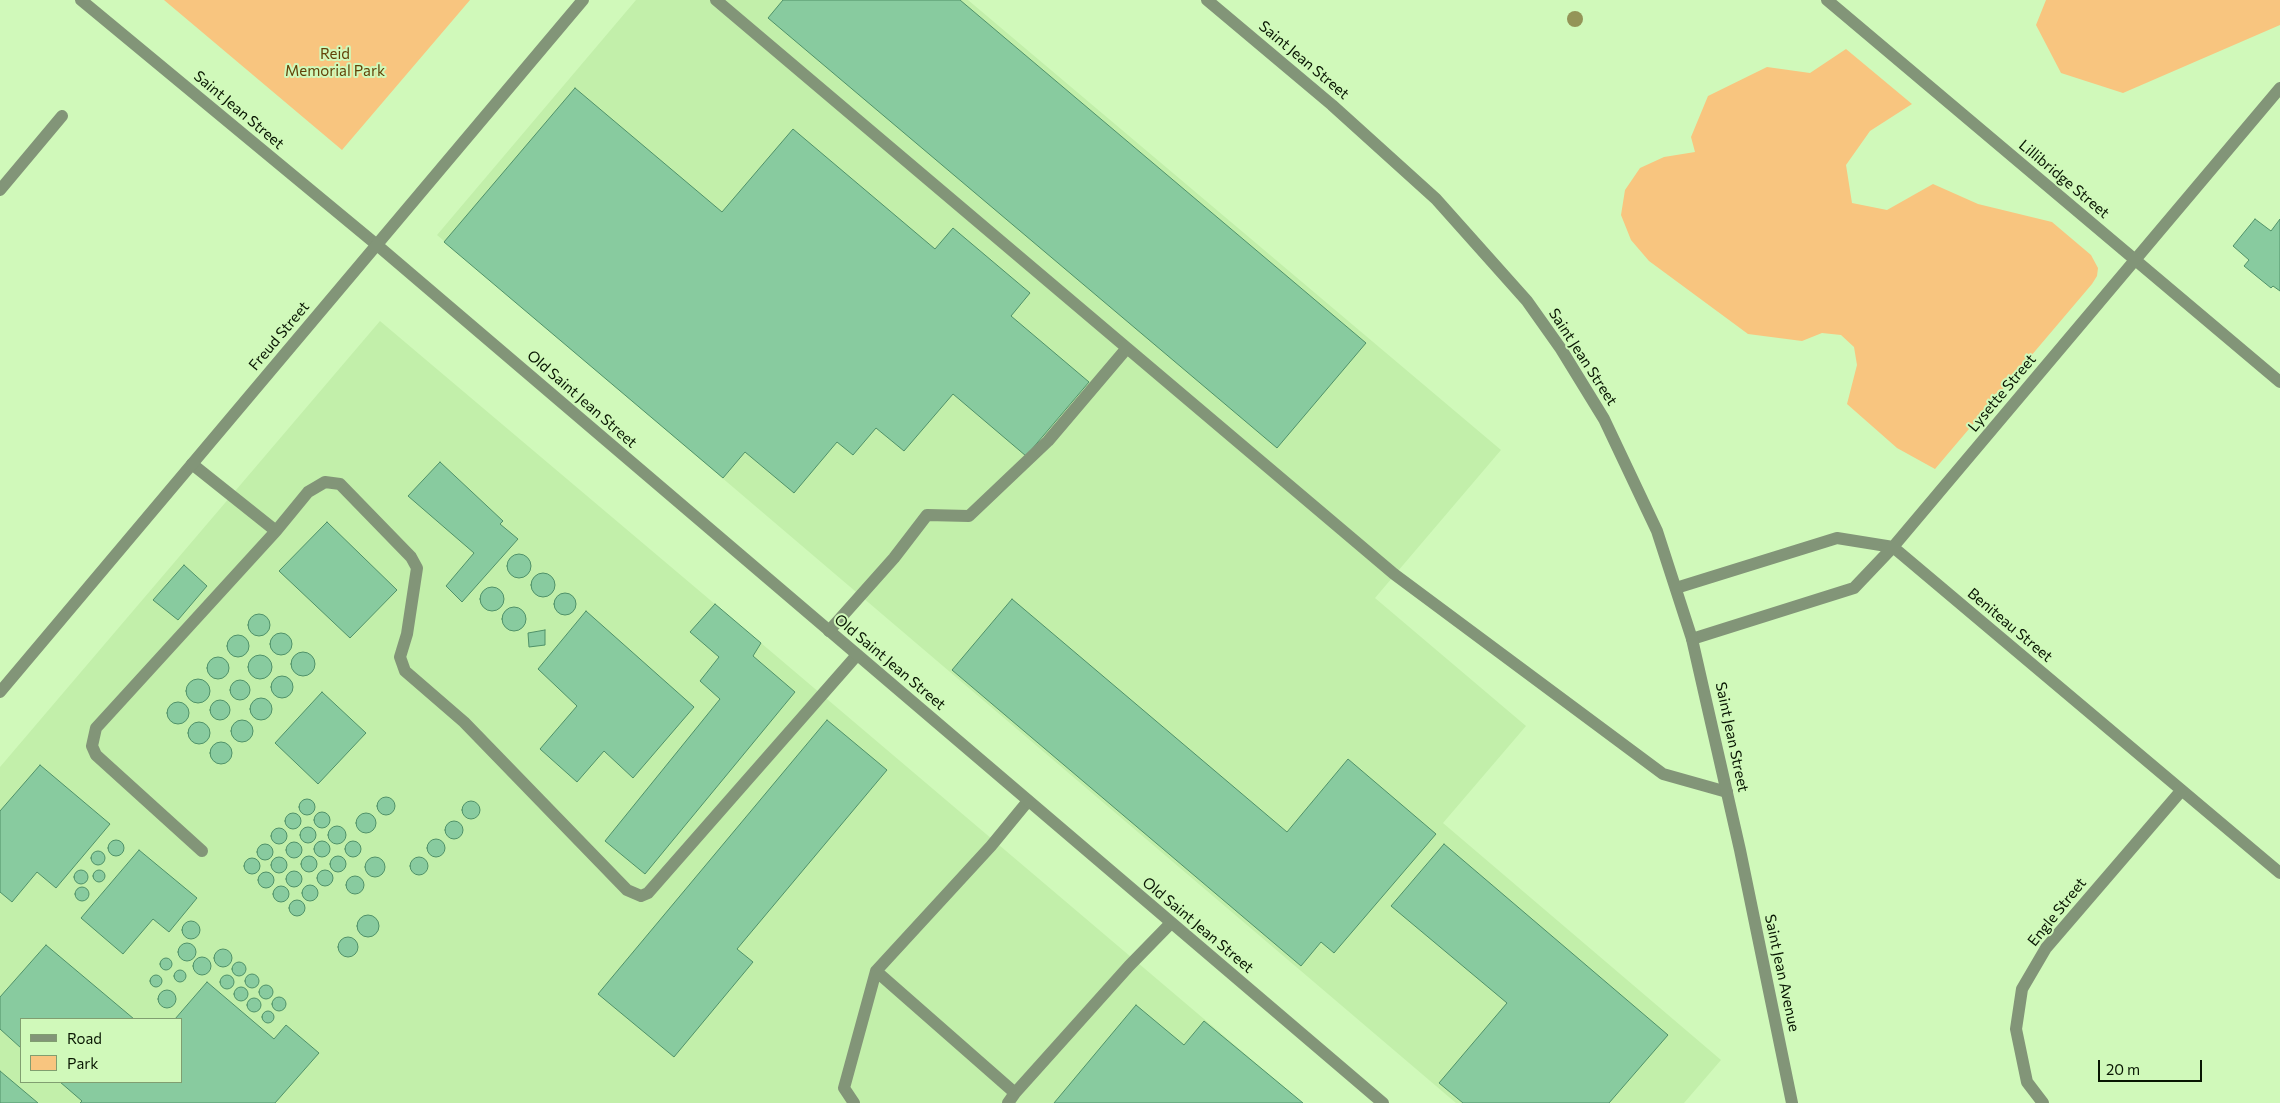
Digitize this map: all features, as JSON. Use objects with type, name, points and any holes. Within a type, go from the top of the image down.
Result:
[{"type":"street","name":"Saint Jean Street","points":[[81,0],[377,245]]},
{"type":"street","name":"Freud Street","points":[[0,692],[583,0]]},
{"type":"street","points":[[716,0],[1394,574],[1663,774],[1728,792]]},
{"type":"street","name":"Saint Jean Street","points":[[1208,0],[1332,104],[1436,199],[1527,301],[1561,349],[1604,419],[1657,530],[1692,639],[1740,850]]},
{"type":"street","name":"Lillibridge Street","points":[[1827,0],[2280,382]]},
{"type":"street","name":"Lysette Street","points":[[1893,548],[2136,262],[2280,88]]},
{"type":"street","points":[[0,190],[62,116]]},
{"type":"street","name":"Old Saint Jean Street","points":[[377,245],[1383,1103]]},
{"type":"street","points":[[829,631],[894,558],[927,515],[969,516],[1048,441],[1127,348]]},
{"type":"street","points":[[192,464],[276,531]]},
{"type":"street","points":[[202,851],[96,755],[92,746],[96,728],[276,531],[308,492],[326,482],[340,484],[411,557],[417,568],[407,634],[400,656],[405,671],[464,722],[627,890],[641,896],[648,893],[857,655]]},
{"type":"street","points":[[1676,588],[1837,538],[1893,548]]},
{"type":"street","points":[[1692,639],[1854,588],[1893,548]]},
{"type":"street","name":"Beniteau Street","points":[[1893,548],[2280,873]]},
{"type":"street","name":"Engle Street","points":[[2043,1103],[2027,1082],[2016,1029],[2022,989],[2046,948],[2181,791]]},
{"type":"street","points":[[854,1103],[844,1088],[876,970],[991,846],[1028,801]]},
{"type":"street","name":"Saint Jean Avenue","points":[[1740,850],[1792,1103]]},
{"type":"street","points":[[876,970],[1011,1098],[1129,966],[1171,923]]},
{"type":"shaded area","points":[[636,0],[968,0],[1501,450],[1375,598],[1526,726],[1443,823],[1721,1060],[1684,1103],[1456,1103],[437,235]]},
{"type":"shaded area","points":[[380,321],[1303,1103],[0,1103],[0,767]]},
{"type":"green space","name":"Reid Memorial Park","points":[[164,0],[470,0],[342,150]]},
{"type":"green space","points":[[2046,0],[2280,0],[2280,25],[2123,93],[2061,73],[2036,25]]},
{"type":"green space","points":[[1846,49],[1912,104],[1870,131],[1846,165],[1852,203],[1887,210],[1933,184],[1978,204],[2052,222],[2091,255],[2098,268],[2097,276],[2092,284],[1935,469],[1897,448],[1847,404],[1857,365],[1854,347],[1841,335],[1822,333],[1802,341],[1748,334],[1649,261],[1631,240],[1621,215],[1625,190],[1640,168],[1664,157],[1695,152],[1691,137],[1708,96],[1767,67],[1810,73]]},
{"type":"building","points":[[783,0],[960,0],[1366,343],[1277,448],[768,18]]},
{"type":"building","points":[[575,88],[722,212],[793,129],[935,249],[953,228],[1030,293],[1011,316],[1089,382],[1026,456],[953,394],[904,451],[876,428],[853,455],[837,442],[794,493],[745,452],[723,478],[444,242]]},
{"type":"building","points":[[2255,219],[2271,231],[2280,219],[2280,291],[2273,286],[2271,288],[2244,266],[2249,260],[2233,246]]},
{"type":"building","points":[[440,462],[503,521],[500,524],[518,539],[462,602],[446,586],[474,553],[408,496]]},
{"type":"building","points":[[327,522],[397,590],[350,638],[279,571]]},
{"type":"building","points":[[519,554],[528,557],[531,566],[528,575],[519,578],[510,575],[507,566],[510,557]]},
{"type":"building","points":[[184,565],[207,586],[178,620],[153,600]]},
{"type":"building","points":[[543,573],[551,577],[555,585],[551,593],[543,597],[535,593],[531,585],[535,577]]},
{"type":"building","points":[[492,587],[497,588],[503,594],[503,604],[497,610],[492,611],[487,610],[481,604],[480,599],[481,594],[487,588]]},
{"type":"building","points":[[561,593],[569,593],[576,600],[576,608],[569,615],[561,615],[554,608],[554,600]]},
{"type":"building","points":[[1012,599],[1287,832],[1348,759],[1436,834],[1334,953],[1321,942],[1301,966],[952,670]]},
{"type":"building","points":[[715,604],[761,643],[753,656],[795,692],[645,874],[605,841],[720,699],[700,681],[719,657],[690,632]]},
{"type":"building","points":[[514,607],[523,610],[526,619],[523,628],[514,631],[505,628],[502,619],[505,610]]},
{"type":"building","points":[[586,611],[694,707],[633,778],[604,751],[577,782],[540,749],[577,706],[538,669]]},
{"type":"building","points":[[255,614],[263,614],[270,621],[270,629],[263,636],[255,636],[248,629],[248,621]]},
{"type":"building","points":[[545,630],[545,645],[529,647],[528,633]]},
{"type":"building","points":[[277,633],[285,633],[292,640],[292,648],[285,655],[277,655],[270,648],[270,640]]},
{"type":"building","points":[[238,635],[246,638],[249,646],[246,654],[238,657],[230,654],[227,646],[230,638]]},
{"type":"building","points":[[303,652],[311,656],[315,664],[311,672],[303,676],[295,672],[291,664],[295,656]]},
{"type":"building","points":[[260,655],[268,659],[272,667],[268,675],[260,679],[252,675],[248,667],[252,659]]},
{"type":"building","points":[[218,657],[226,660],[229,668],[226,676],[218,679],[210,676],[207,668],[210,660]]},
{"type":"building","points":[[282,676],[290,679],[293,687],[290,695],[282,698],[274,695],[271,687],[274,679]]},
{"type":"building","points":[[198,679],[207,682],[210,691],[207,700],[198,703],[189,700],[186,691],[189,682]]},
{"type":"building","points":[[240,680],[247,683],[250,690],[247,697],[240,700],[233,697],[230,690],[233,683]]},
{"type":"building","points":[[322,692],[366,733],[318,784],[275,743]]},
{"type":"building","points":[[261,698],[269,701],[272,709],[269,717],[261,720],[253,717],[250,709],[253,701]]},
{"type":"building","points":[[216,700],[224,700],[230,706],[230,714],[224,720],[216,720],[210,714],[210,706]]},
{"type":"building","points":[[178,702],[186,705],[189,713],[186,721],[178,724],[170,721],[167,713],[170,705]]},
{"type":"building","points":[[242,720],[250,723],[253,731],[250,739],[242,742],[234,739],[231,731],[234,723]]},
{"type":"building","points":[[827,720],[887,770],[737,949],[753,962],[674,1057],[598,994]]},
{"type":"building","points":[[199,722],[207,725],[210,733],[207,741],[199,744],[191,741],[188,733],[191,725]]},
{"type":"building","points":[[221,742],[229,745],[232,753],[229,761],[221,764],[213,761],[210,753],[213,745]]},
{"type":"building","points":[[40,765],[110,824],[56,888],[37,872],[12,902],[0,892],[0,811]]},
{"type":"building","points":[[382,797],[390,797],[395,802],[393,813],[382,815],[377,810],[377,802]]},
{"type":"building","points":[[307,799],[313,801],[315,807],[313,813],[307,815],[301,813],[299,807],[301,801]]},
{"type":"building","points":[[467,801],[475,801],[480,806],[478,817],[467,819],[462,814],[462,806]]},
{"type":"building","points":[[319,812],[325,812],[330,817],[328,826],[319,828],[314,823],[314,817]]},
{"type":"building","points":[[293,813],[299,815],[301,821],[299,827],[293,829],[287,827],[285,821],[287,815]]},
{"type":"building","points":[[366,813],[373,816],[376,823],[373,830],[366,833],[359,830],[356,823],[359,816]]},
{"type":"building","points":[[450,821],[458,821],[463,826],[461,837],[450,839],[445,834],[445,826]]},
{"type":"building","points":[[337,826],[343,829],[346,835],[343,841],[337,844],[331,841],[328,835],[331,829]]},
{"type":"building","points":[[308,827],[314,829],[316,835],[314,841],[308,843],[302,841],[300,835],[302,829]]},
{"type":"building","points":[[276,828],[282,828],[287,833],[285,842],[276,844],[271,839],[271,833]]},
{"type":"building","points":[[436,839],[442,842],[445,848],[442,854],[436,857],[430,854],[427,848],[430,842]]},
{"type":"building","points":[[116,840],[122,842],[124,848],[122,854],[116,856],[110,854],[108,848],[110,842]]},
{"type":"building","points":[[322,841],[328,843],[330,849],[328,855],[322,857],[316,855],[314,849],[316,843]]},
{"type":"building","points":[[350,841],[356,841],[361,846],[359,855],[350,857],[345,852],[345,846]]},
{"type":"building","points":[[294,842],[300,844],[302,850],[300,856],[294,858],[288,856],[286,850],[288,844]]},
{"type":"building","points":[[262,844],[268,844],[273,849],[271,858],[262,860],[257,855],[257,849]]},
{"type":"building","points":[[1444,844],[1668,1035],[1609,1103],[1463,1103],[1439,1083],[1507,1003],[1391,906]]},
{"type":"building","points":[[139,850],[197,898],[169,932],[153,919],[123,954],[81,918]]},
{"type":"building","points":[[98,851],[103,853],[105,858],[103,863],[98,865],[93,863],[91,858],[93,853]]},
{"type":"building","points":[[309,856],[315,858],[317,864],[315,870],[309,872],[303,870],[301,864],[303,858]]},
{"type":"building","points":[[338,856],[344,858],[346,864],[344,870],[338,872],[332,870],[330,864],[332,858]]},
{"type":"building","points":[[276,857],[282,857],[287,862],[285,871],[276,873],[271,868],[271,862]]},
{"type":"building","points":[[375,857],[382,860],[385,867],[382,874],[375,877],[368,874],[365,867],[368,860]]},
{"type":"building","points":[[415,857],[423,857],[428,862],[426,873],[415,875],[410,870],[410,862]]},
{"type":"building","points":[[252,858],[260,866],[252,874],[244,866]]},
{"type":"building","points":[[81,870],[86,872],[88,877],[86,882],[81,884],[76,882],[74,877],[76,872]]},
{"type":"building","points":[[101,870],[104,871],[104,881],[97,882],[94,881],[93,874],[94,871]]},
{"type":"building","points":[[325,870],[333,878],[325,886],[317,878]]},
{"type":"building","points":[[291,871],[297,871],[302,876],[300,885],[291,887],[286,882],[286,876]]},
{"type":"building","points":[[263,872],[269,872],[274,877],[272,886],[263,888],[258,883],[258,877]]},
{"type":"building","points":[[351,876],[359,876],[364,881],[362,892],[351,894],[346,889],[346,881]]},
{"type":"building","points":[[307,885],[313,885],[318,890],[316,899],[307,901],[302,896],[302,890]]},
{"type":"building","points":[[278,886],[284,886],[289,891],[287,900],[278,902],[273,897],[273,891]]},
{"type":"building","points":[[82,887],[87,889],[89,894],[87,899],[82,901],[77,899],[75,894],[77,889]]},
{"type":"building","points":[[297,900],[305,908],[297,916],[289,908]]},
{"type":"building","points":[[368,915],[376,918],[379,926],[376,934],[368,937],[360,934],[357,926],[360,918]]},
{"type":"building","points":[[191,921],[197,924],[200,930],[197,936],[191,939],[185,936],[182,930],[185,924]]},
{"type":"building","points":[[344,937],[352,937],[358,943],[358,951],[352,957],[344,957],[338,951],[338,943]]},
{"type":"building","points":[[187,943],[193,946],[196,952],[193,958],[187,961],[181,958],[178,952],[181,946]]},
{"type":"building","points":[[46,945],[133,1018],[20,1018],[20,1047],[0,1029],[0,997]]},
{"type":"building","points":[[223,949],[229,952],[232,958],[229,964],[223,967],[217,964],[214,958],[217,952]]},
{"type":"building","points":[[202,957],[208,960],[211,966],[208,972],[202,975],[196,972],[193,966],[196,960]]},
{"type":"building","points":[[164,958],[168,958],[172,964],[168,970],[164,970],[160,966],[160,962]]},
{"type":"building","points":[[239,962],[244,964],[246,969],[244,974],[239,976],[234,974],[232,969],[234,964]]},
{"type":"building","points":[[180,970],[186,976],[180,982],[174,976]]},
{"type":"building","points":[[252,974],[257,976],[259,981],[257,986],[252,988],[247,986],[245,981],[247,976]]},
{"type":"building","points":[[158,975],[161,976],[161,986],[154,987],[151,986],[150,979],[151,976]]},
{"type":"building","points":[[227,975],[232,977],[234,982],[232,987],[227,989],[222,987],[220,982],[222,977]]},
{"type":"building","points":[[207,982],[274,1039],[286,1025],[319,1053],[275,1103],[80,1103],[82,1101],[61,1083],[182,1083],[182,1018],[176,1018]]},
{"type":"building","points":[[266,985],[271,987],[273,992],[271,997],[266,999],[261,997],[259,992],[261,987]]},
{"type":"building","points":[[241,987],[246,989],[248,994],[246,999],[241,1001],[236,999],[234,994],[236,989]]},
{"type":"building","points":[[167,990],[173,993],[176,999],[173,1005],[167,1008],[161,1005],[158,999],[161,993]]},
{"type":"building","points":[[279,997],[284,999],[286,1004],[284,1009],[279,1011],[274,1009],[272,1004],[274,999]]},
{"type":"building","points":[[254,998],[259,1000],[261,1005],[259,1010],[254,1012],[249,1010],[247,1005],[249,1000]]},
{"type":"building","points":[[1136,1005],[1184,1045],[1204,1021],[1303,1103],[1054,1103]]},
{"type":"building","points":[[266,1011],[270,1011],[274,1017],[270,1023],[266,1023],[262,1019],[262,1015]]},
{"type":"building","points":[[0,1071],[38,1103],[0,1103]]}]
